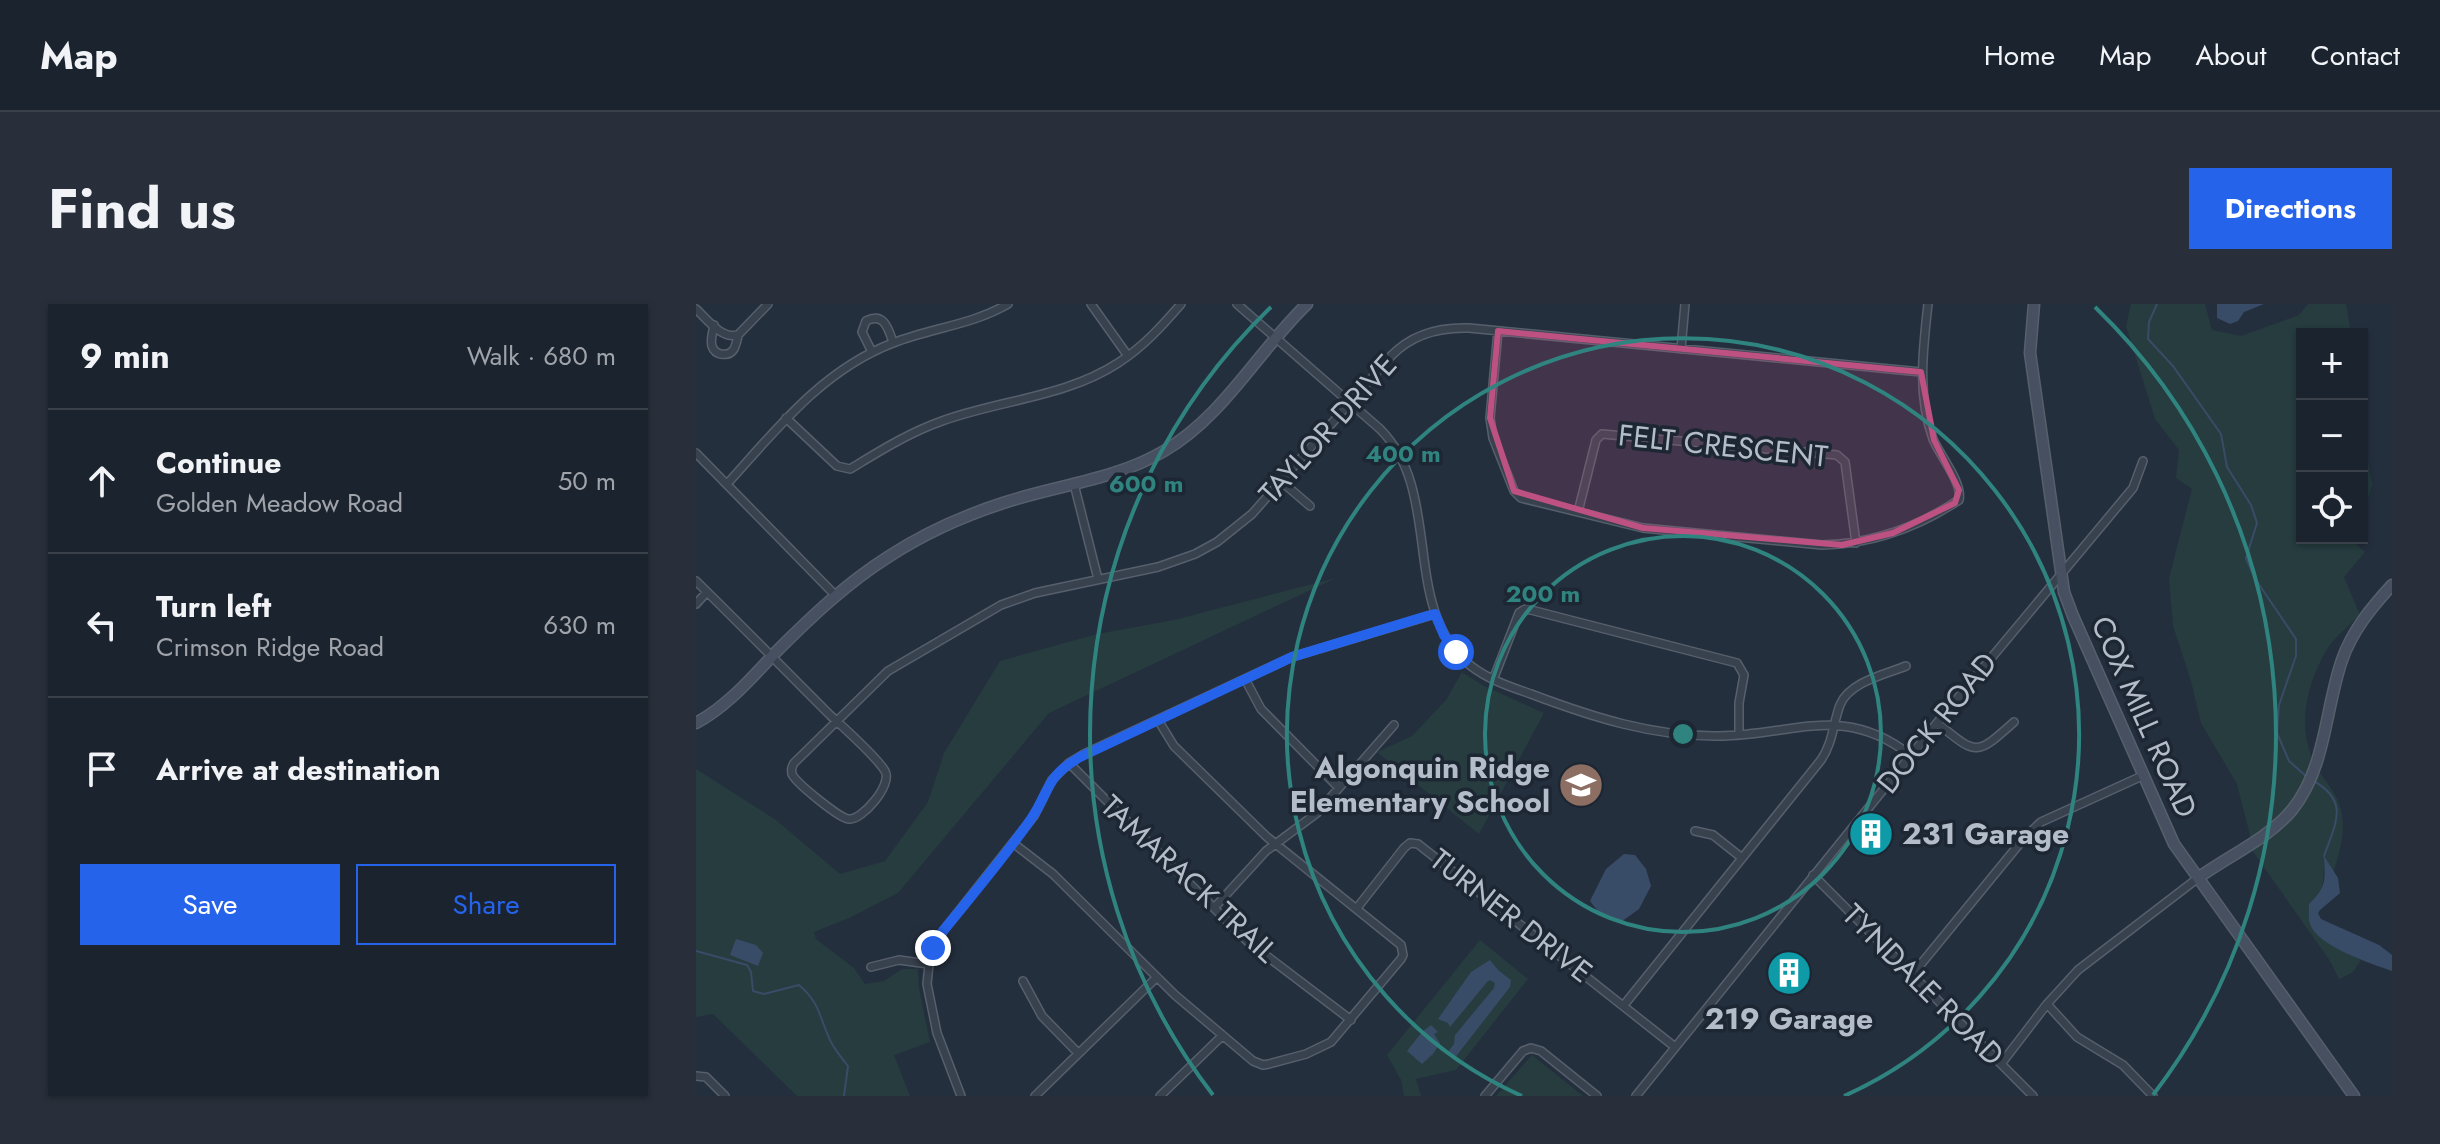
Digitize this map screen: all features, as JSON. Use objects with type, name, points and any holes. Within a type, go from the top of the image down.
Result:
[{"type":"street","points":[[714,325],[711,343],[715,351],[728,354],[734,350],[738,335],[768,304]]},
{"type":"street","points":[[727,484],[786,418],[831,378],[893,342],[974,321],[1008,304]]},
{"type":"street","points":[[1091,304],[1128,356]]},
{"type":"street","points":[[786,418],[837,466],[850,469],[889,444],[924,427],[1076,384],[1099,374],[1151,337],[1181,304]]},
{"type":"street","points":[[1237,304],[1384,434],[1406,469],[1415,496],[1435,614],[1444,635],[1469,664],[1493,680],[1577,712],[1647,730],[1682,736],[1739,735],[1836,724],[1874,732],[1910,755]]},
{"type":"street","points":[[696,723],[719,709],[835,595],[901,549],[952,522],[1004,503],[1130,468],[1175,445],[1207,419],[1307,304]]},
{"type":"street","points":[[1681,349],[1685,304]]},
{"type":"street","points":[[1498,331],[1490,418],[1493,438],[1514,491],[1521,498],[1643,528],[1822,545],[1856,543],[1903,529],[1959,500],[1959,490],[1934,440],[1921,372],[1928,304]]},
{"type":"street","name":"COX MILL ROAD","points":[[2034,304],[2030,353],[2064,592],[2073,616],[2168,832],[2354,1096]]},
{"type":"street","points":[[696,309],[726,336],[738,335]]},
{"type":"street","points":[[872,352],[862,332],[866,321],[872,318],[886,323],[893,342]]},
{"type":"street","name":"TAYLOR DRIVE","points":[[836,720],[888,671],[989,612],[1035,593],[1158,567],[1207,548],[1246,520],[1398,349],[1416,337],[1449,328],[1498,331],[1921,372]]},
{"type":"street","name":"FELT CRESCENT","points":[[1578,512],[1596,440],[1602,434],[1837,455],[1845,462],[1856,543]]},
{"type":"street","points":[[696,453],[835,595]]},
{"type":"street","name":"DOCK ROAD","points":[[1636,1096],[1910,755],[2133,488],[2143,461]]},
{"type":"street","points":[[1281,481],[1310,506]]},
{"type":"street","points":[[1074,484],[1098,579]]},
{"type":"street","points":[[696,581],[836,720],[885,770],[885,788],[854,819],[841,816],[797,781],[791,771],[794,763],[836,720]]},
{"type":"street","points":[[2001,1064],[2047,1004],[2078,970],[2198,878],[2271,829],[2291,811],[2315,767],[2344,654],[2361,622],[2392,585]]},
{"type":"street","points":[[696,604],[707,592]]},
{"type":"street","points":[[1493,680],[1519,613],[1521,610],[1531,610],[1737,663],[1744,675],[1739,703],[1739,735]]},
{"type":"street","points":[[961,1096],[937,1033],[927,984],[928,964],[943,931],[1034,816],[1052,780],[1069,763],[1304,652],[1435,614]]},
{"type":"street","points":[[1624,1005],[1821,760],[1829,747],[1840,705],[1849,693],[1906,666]]},
{"type":"street","points":[[1245,679],[1261,709],[1339,788]]},
{"type":"street","points":[[1013,843],[1053,874],[1157,977],[1253,1061],[1263,1065],[1316,1050],[1331,1042],[1403,955],[1401,945],[1276,844],[1174,746],[1158,720]]},
{"type":"street","points":[[1937,723],[1967,746],[1976,749],[1986,747],[2014,722]]},
{"type":"street","points":[[1214,908],[1266,851],[1311,820],[1394,725]]},
{"type":"street","name":"TAMARACK TRAIL","points":[[1069,763],[1253,946],[1351,1020]]},
{"type":"street","points":[[1912,975],[2025,837],[2041,822],[2142,776]]},
{"type":"street","points":[[1695,831],[1713,835],[1742,858]]},
{"type":"street","name":"TURNER DRIVE","points":[[1357,908],[1407,845],[1418,844],[1675,1047]]},
{"type":"street","name":"TYNDALE ROAD","points":[[1813,875],[2033,1096]]},
{"type":"street","points":[[871,967],[899,960],[928,964]]},
{"type":"street","points":[[1035,1096],[1157,977]]},
{"type":"street","points":[[1023,981],[1042,1016],[1078,1053]]},
{"type":"street","points":[[2047,1004],[2077,1037],[2123,1065],[2153,1096]]},
{"type":"street","points":[[1160,1096],[1222,1036]]},
{"type":"street","points":[[1485,1096],[1523,1051],[1531,1048],[1541,1051],[1597,1096]]},
{"type":"street","points":[[696,1076],[706,1077],[725,1096]]},
{"type":"highlighted area","points":[[1498,331],[1921,372],[1934,440],[1959,490],[1955,503],[1893,533],[1842,545],[1643,528],[1514,491],[1490,418]]},
{"type":"green space","points":[[2131,304],[2205,304],[2212,330],[2241,336],[2299,315],[2308,304],[2346,304],[2350,328],[2296,328],[2296,544],[2357,544],[2365,552],[2344,577],[2360,615],[2332,642],[2322,659],[2310,687],[2305,715],[2305,730],[2312,758],[2335,795],[2343,824],[2333,873],[2324,858],[2315,933],[2361,960],[2353,972],[2339,979],[2330,961],[2249,846],[2250,835],[2237,784],[2201,723],[2173,626],[2169,578],[2192,489],[2176,478],[2179,450],[2155,419],[2126,326]]},
{"type":"green space","points":[[2368,461],[2372,485],[2368,498]]},
{"type":"green space","points":[[1336,578],[1049,713],[898,893],[814,932],[816,939],[854,968],[865,984],[884,981],[902,969],[918,969],[930,1042],[894,1055],[910,1096],[797,1096],[713,1014],[696,1017],[696,769],[776,820],[840,874],[885,861],[928,802],[944,753],[1000,661],[1097,634],[1174,620]]},
{"type":"green space","points":[[1462,672],[1484,686],[1544,713],[1479,834],[1377,752],[1412,736],[1446,700]]},
{"type":"green space","points":[[1480,940],[1528,979],[1456,1070],[1416,1079],[1421,1096],[1404,1096],[1401,1080],[1387,1055]]},
{"type":"green space","points":[[1532,1055],[1583,1096],[1496,1096]]},
{"type":"water","points":[[2217,304],[2264,304],[2244,312],[2238,321],[2230,324],[2217,318]]},
{"type":"water","points":[[1624,854],[1635,855],[1646,869],[1651,886],[1639,909],[1621,922],[1603,915],[1590,901],[1606,869]]},
{"type":"water","points":[[2324,856],[2338,878],[2340,893],[2320,910],[2321,919],[2379,945],[2392,955],[2392,971],[2334,947],[2315,932],[2309,922],[2309,904],[2324,883]]},
{"type":"water","points":[[736,939],[756,945],[763,953],[758,966],[730,955]]},
{"type":"water","points":[[1490,960],[1511,980],[1510,987],[1454,1059],[1447,1053],[1454,1044],[1455,1035],[1495,983],[1487,982],[1450,1027],[1438,1019],[1471,972]]},
{"type":"water","points":[[1431,1025],[1438,1032],[1434,1034],[1440,1043],[1422,1064],[1407,1051]]},
{"type":"waterway","points":[[2157,304],[2149,322],[2148,339],[2173,366],[2221,434],[2227,467],[2251,505],[2257,523],[2246,558],[2254,577],[2296,639],[2296,656],[2279,705],[2277,733],[2289,761],[2307,777]]},
{"type":"waterway","points":[[2312,780],[2324,788],[2336,804],[2335,823],[2324,856]]},
{"type":"waterway","points":[[696,951],[747,965],[753,991],[764,994],[799,985],[815,1004],[832,1043],[848,1066],[844,1096]]},
{"type":"place","name":"Algonquin Ridge Elementary School","points":[[1581,785]]},
{"type":"place","name":"231 Garage","points":[[1871,834]]},
{"type":"place","name":"219 Garage","points":[[1789,973]]},
{"type":"route","points":[[933,948],[1034,816],[1052,780],[1069,763],[1292,657],[1427,616],[1435,614],[1456,652]]}]
